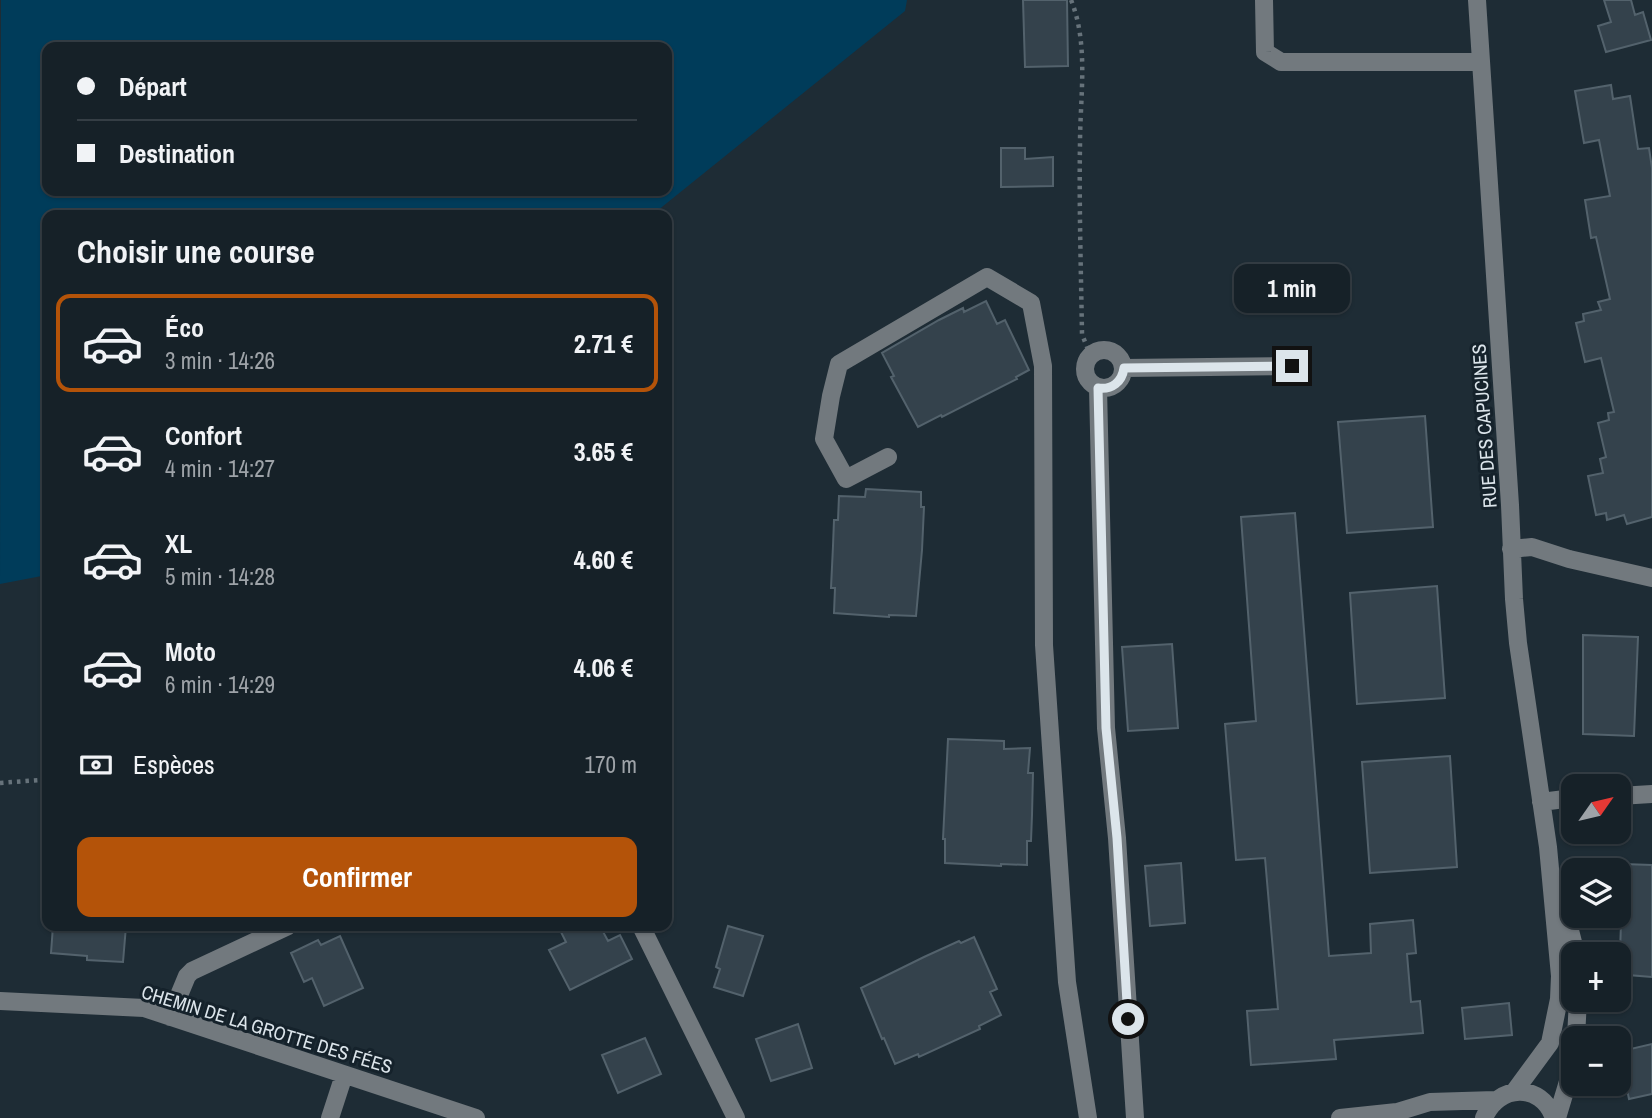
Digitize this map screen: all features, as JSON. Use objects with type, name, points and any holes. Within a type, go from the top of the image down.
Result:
[{"type":"street","points":[[1264,0],[1265,52],[1281,62],[1480,62]]},
{"type":"street","name":"RUE DES CAPUCINES","points":[[1477,0],[1518,643],[1548,847],[1560,976],[1559,999],[1550,1043],[1514,1092]]},
{"type":"street","points":[[888,457],[846,479],[824,439],[839,364],[987,276],[1031,303],[1043,366],[1044,645],[1067,982],[1088,1118]]},
{"type":"street","points":[[1102,350],[1114,352],[1119,356],[1124,368],[1116,384],[1105,388],[1093,385],[1085,374],[1086,360],[1090,355],[1102,350]]},
{"type":"street","points":[[1124,368],[1292,366]]},
{"type":"street","points":[[1098,388],[1106,728],[1117,838],[1135,1118]]},
{"type":"street","points":[[1511,549],[1532,547],[1569,559],[1652,578]]},
{"type":"street","points":[[1631,795],[1652,794]]},
{"type":"street","points":[[1541,802],[1561,800]]},
{"type":"street","name":"RUE DES CAPUCINES","points":[[1548,847],[1573,942]]},
{"type":"street","points":[[170,1017],[187,976],[192,971],[277,931]]},
{"type":"street","points":[[644,931],[737,1118]]},
{"type":"street","name":"CHEMIN DE LA GROTTE DES FÉES","points":[[0,1001],[144,1008],[475,1118]]},
{"type":"street","points":[[330,1118],[344,1075]]},
{"type":"street","points":[[1340,1118],[1397,1112],[1430,1101],[1495,1100],[1514,1092],[1524,1092],[1541,1099],[1555,1118]]},
{"type":"street","points":[[1555,1118],[1563,1096]]},
{"type":"street","points":[[1484,1118],[1495,1100]]},
{"type":"street","points":[[1397,1112],[1422,1118]]},
{"type":"path","points":[[1071,0],[1079,19],[1081,37],[1082,334],[1090,355]]},
{"type":"path","points":[[0,783],[42,781]]},
{"type":"shaded area","points":[[1,0],[907,0],[905,11],[658,210],[42,210],[42,576],[0,584]]},
{"type":"building","points":[[1023,0],[1067,0],[1068,66],[1025,67]]},
{"type":"building","points":[[1604,0],[1631,0],[1635,15],[1643,12],[1651,40],[1606,52],[1598,26],[1611,22]]},
{"type":"building","points":[[1611,85],[1613,99],[1630,96],[1638,149],[1649,148],[1652,168],[1652,517],[1627,524],[1624,515],[1607,520],[1606,513],[1596,515],[1588,476],[1603,473],[1600,459],[1606,457],[1598,423],[1609,420],[1608,413],[1614,412],[1601,358],[1585,362],[1576,323],[1584,321],[1583,314],[1601,310],[1598,302],[1610,299],[1596,237],[1591,238],[1585,200],[1610,196],[1599,140],[1584,143],[1575,91]]},
{"type":"building","points":[[1001,148],[1025,148],[1025,159],[1053,157],[1053,186],[1001,187]]},
{"type":"building","points":[[986,301],[997,324],[1005,320],[1029,370],[1016,377],[1017,379],[918,427],[891,377],[894,376],[882,353],[963,308],[964,312]]},
{"type":"building","points":[[1425,416],[1433,527],[1347,533],[1338,422]]},
{"type":"building","points":[[866,489],[921,492],[921,507],[924,507],[916,616],[834,613],[835,588],[831,588],[834,520],[838,520],[839,496],[865,497]]},
{"type":"building","points":[[1295,513],[1329,956],[1371,953],[1370,924],[1413,920],[1416,953],[1407,954],[1411,1002],[1420,1001],[1423,1033],[1334,1040],[1336,1059],[1251,1065],[1247,1011],[1278,1009],[1265,858],[1236,860],[1225,724],[1256,721],[1241,517]]},
{"type":"building","points":[[1437,586],[1445,698],[1357,704],[1350,593]]},
{"type":"building","points":[[1583,635],[1638,637],[1634,736],[1583,734]]},
{"type":"building","points":[[1172,644],[1178,728],[1128,731],[1122,647]]},
{"type":"building","points":[[948,739],[1004,741],[1004,749],[1030,748],[1028,773],[1033,773],[1032,815],[1031,841],[1027,841],[1027,865],[945,863],[943,839]]},
{"type":"building","points":[[1450,756],[1457,867],[1370,873],[1362,762]]},
{"type":"building","points":[[1181,863],[1185,923],[1150,926],[1145,866]]},
{"type":"building","points":[[1631,864],[1652,865],[1652,977],[1631,975],[1631,942],[1620,942],[1621,928],[1631,928]]},
{"type":"building","points":[[728,926],[763,936],[743,996],[714,987],[720,969],[716,967]]},
{"type":"building","points":[[53,931],[126,931],[123,962],[87,960],[87,956],[51,953]]},
{"type":"building","points":[[560,931],[603,931],[608,941],[620,935],[632,959],[570,990],[549,950],[566,942]]},
{"type":"building","points":[[340,936],[363,988],[324,1006],[312,978],[304,982],[291,953],[318,940],[321,945]]},
{"type":"building","points":[[974,937],[997,989],[990,992],[1001,1015],[979,1026],[980,1029],[919,1057],[918,1054],[895,1064],[861,988],[959,941],[961,943]]},
{"type":"building","points":[[1509,1003],[1512,1035],[1465,1039],[1462,1008]]},
{"type":"building","points":[[798,1024],[812,1068],[771,1081],[756,1039]]},
{"type":"building","points":[[645,1038],[661,1074],[618,1093],[602,1055]]},
{"type":"building","points":[[1652,1044],[1652,1094],[1629,1099],[1628,1096],[1631,1096],[1631,1049]]},
{"type":"route","points":[[1128,1019],[1117,838],[1106,728],[1098,388],[1116,384],[1124,368],[1292,366]]}]
